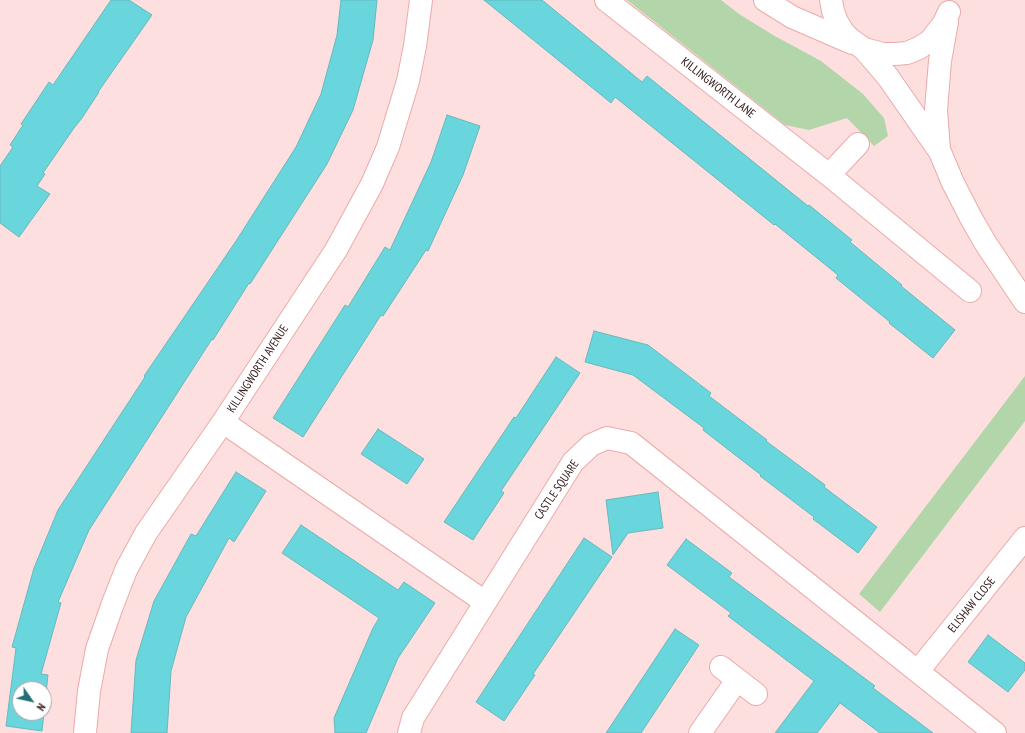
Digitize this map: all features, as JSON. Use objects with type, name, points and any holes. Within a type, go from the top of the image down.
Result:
[{"type":"street","name":"KILLINGWORTH AVENUE","points":[[85,733],[89,691],[98,649],[126,570],[146,533],[223,422],[336,250],[372,184],[388,147],[408,81],[416,46],[421,0]]},
{"type":"street","name":"KILLINGWORTH LANE","points":[[606,0],[829,175],[970,292]]},
{"type":"street","points":[[765,0],[792,17],[861,47],[883,54],[907,52],[919,48],[930,41],[938,33],[944,23],[950,6]]},
{"type":"street","points":[[831,0],[837,22],[843,32],[861,47],[891,82],[940,152],[953,183],[971,218],[986,244],[1025,302]]},
{"type":"street","points":[[940,152],[936,110],[944,35],[950,6]]},
{"type":"street","points":[[829,175],[858,144]]},
{"type":"street","points":[[223,422],[485,602]]},
{"type":"street","name":"CASTLE SQUARE","points":[[409,733],[413,718],[572,462],[591,445],[607,438],[631,443],[918,672]]},
{"type":"street","name":"ELISHAW CLOSE","points":[[918,672],[1025,538]]},
{"type":"street","points":[[918,672],[995,733]]},
{"type":"street","points":[[700,733],[729,674],[756,694]]},
{"type":"green space","points":[[627,0],[721,0],[739,14],[773,35],[821,61],[863,94],[884,118],[888,136],[874,146],[847,118],[809,130],[785,125]]},
{"type":"green space","points":[[1025,376],[1025,421],[880,612],[859,594]]},
{"type":"building","points":[[111,0],[129,0],[152,15],[43,173],[45,174],[37,186],[50,194],[19,237],[0,223],[0,166],[13,147],[10,145],[23,125],[21,124],[49,82],[53,85]]},
{"type":"building","points":[[341,0],[377,0],[373,40],[353,110],[327,164],[89,530],[58,602],[61,603],[41,674],[48,675],[47,681],[12,681],[12,721],[43,721],[42,731],[6,726],[16,648],[12,647],[34,568],[58,510],[145,377],[144,376],[236,241],[296,147],[321,94],[337,35]]},
{"type":"building","points":[[484,0],[542,0],[642,82],[647,76],[808,206],[809,205],[852,240],[850,242],[902,285],[901,286],[955,330],[933,358],[836,278],[838,275],[775,224],[774,225],[615,97],[611,103]]},
{"type":"building","points":[[447,115],[480,126],[463,175],[428,251],[426,250],[383,316],[381,315],[303,437],[273,418],[345,305],[348,307],[385,247],[390,250],[431,162]]},
{"type":"building","points":[[594,331],[648,345],[711,393],[709,396],[877,527],[858,553],[813,519],[814,517],[703,430],[704,428],[633,375],[585,362]]},
{"type":"building","points":[[556,357],[580,373],[501,491],[504,493],[473,540],[444,522]]},
{"type":"building","points":[[378,429],[424,459],[407,484],[361,454]]},
{"type":"building","points":[[236,472],[266,491],[234,542],[229,538],[186,617],[171,671],[167,733],[131,733],[136,660],[154,601],[191,534],[196,536]]},
{"type":"building","points":[[658,492],[663,528],[628,533],[613,555],[606,500]]},
{"type":"building","points":[[301,525],[398,590],[404,582],[435,603],[398,658],[366,733],[335,733],[334,718],[373,628],[379,618],[282,553]]},
{"type":"building","points":[[584,538],[612,557],[533,674],[535,675],[504,721],[476,702]]},
{"type":"building","points":[[686,539],[732,573],[729,577],[875,686],[873,688],[933,733],[880,733],[840,703],[817,733],[775,733],[814,681],[728,616],[731,613],[667,565]]},
{"type":"building","points":[[675,629],[699,645],[641,733],[606,733]]},
{"type":"building","points":[[988,635],[1025,663],[1025,670],[1008,692],[968,662]]}]
